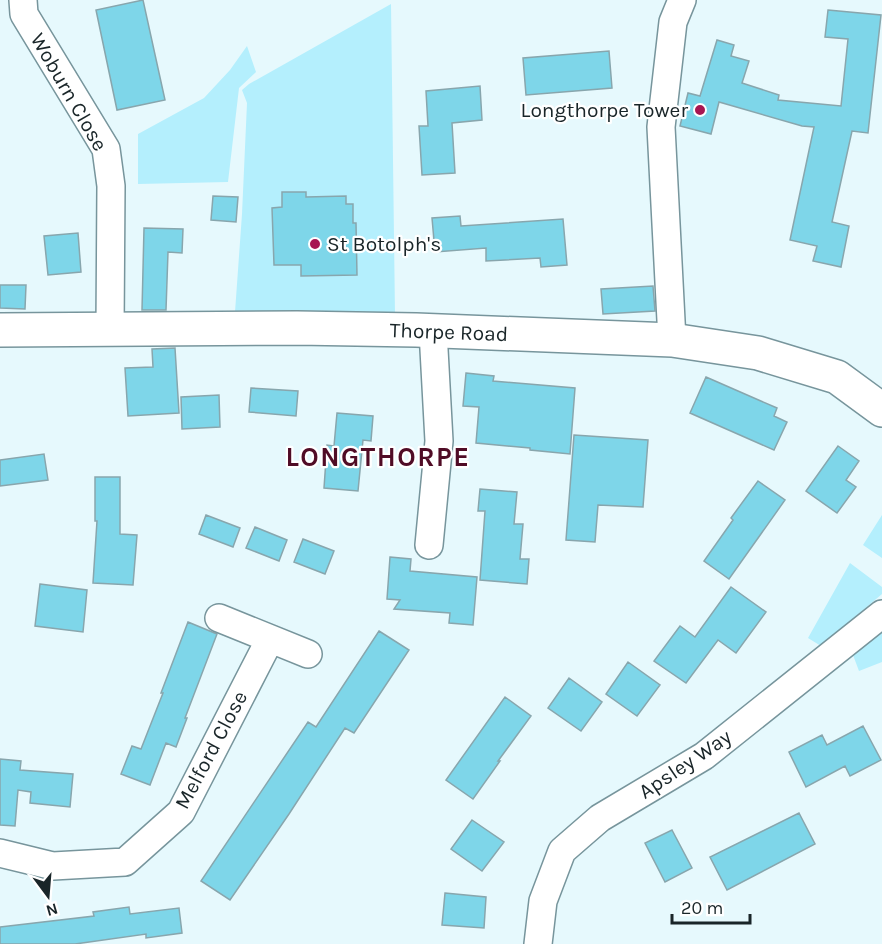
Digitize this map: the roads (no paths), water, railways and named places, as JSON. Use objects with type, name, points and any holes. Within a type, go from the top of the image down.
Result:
[{"type":"street","name":"Woburn Close","points":[[23,0],[24,14],[106,149],[111,186],[110,329]]},
{"type":"street","points":[[672,340],[661,127],[673,22],[682,0]]},
{"type":"street","name":"Thorpe Road","points":[[0,330],[297,328],[672,340],[758,353],[837,377],[882,410]]},
{"type":"street","points":[[429,545],[439,441],[433,331]]},
{"type":"street","name":"Apsley Way","points":[[538,944],[543,901],[562,851],[600,818],[704,756],[882,614]]},
{"type":"street","points":[[219,618],[308,654]]},
{"type":"street","name":"Melford Close","points":[[0,853],[53,866],[125,862],[181,812],[270,639]]},
{"type":"place","name":"Longthorpe Tower","points":[[700,110]]},
{"type":"place","name":"St Botolph's","points":[[315,244]]},
{"type":"district","name":"LONGTHORPE","points":[[378,457]]}]
